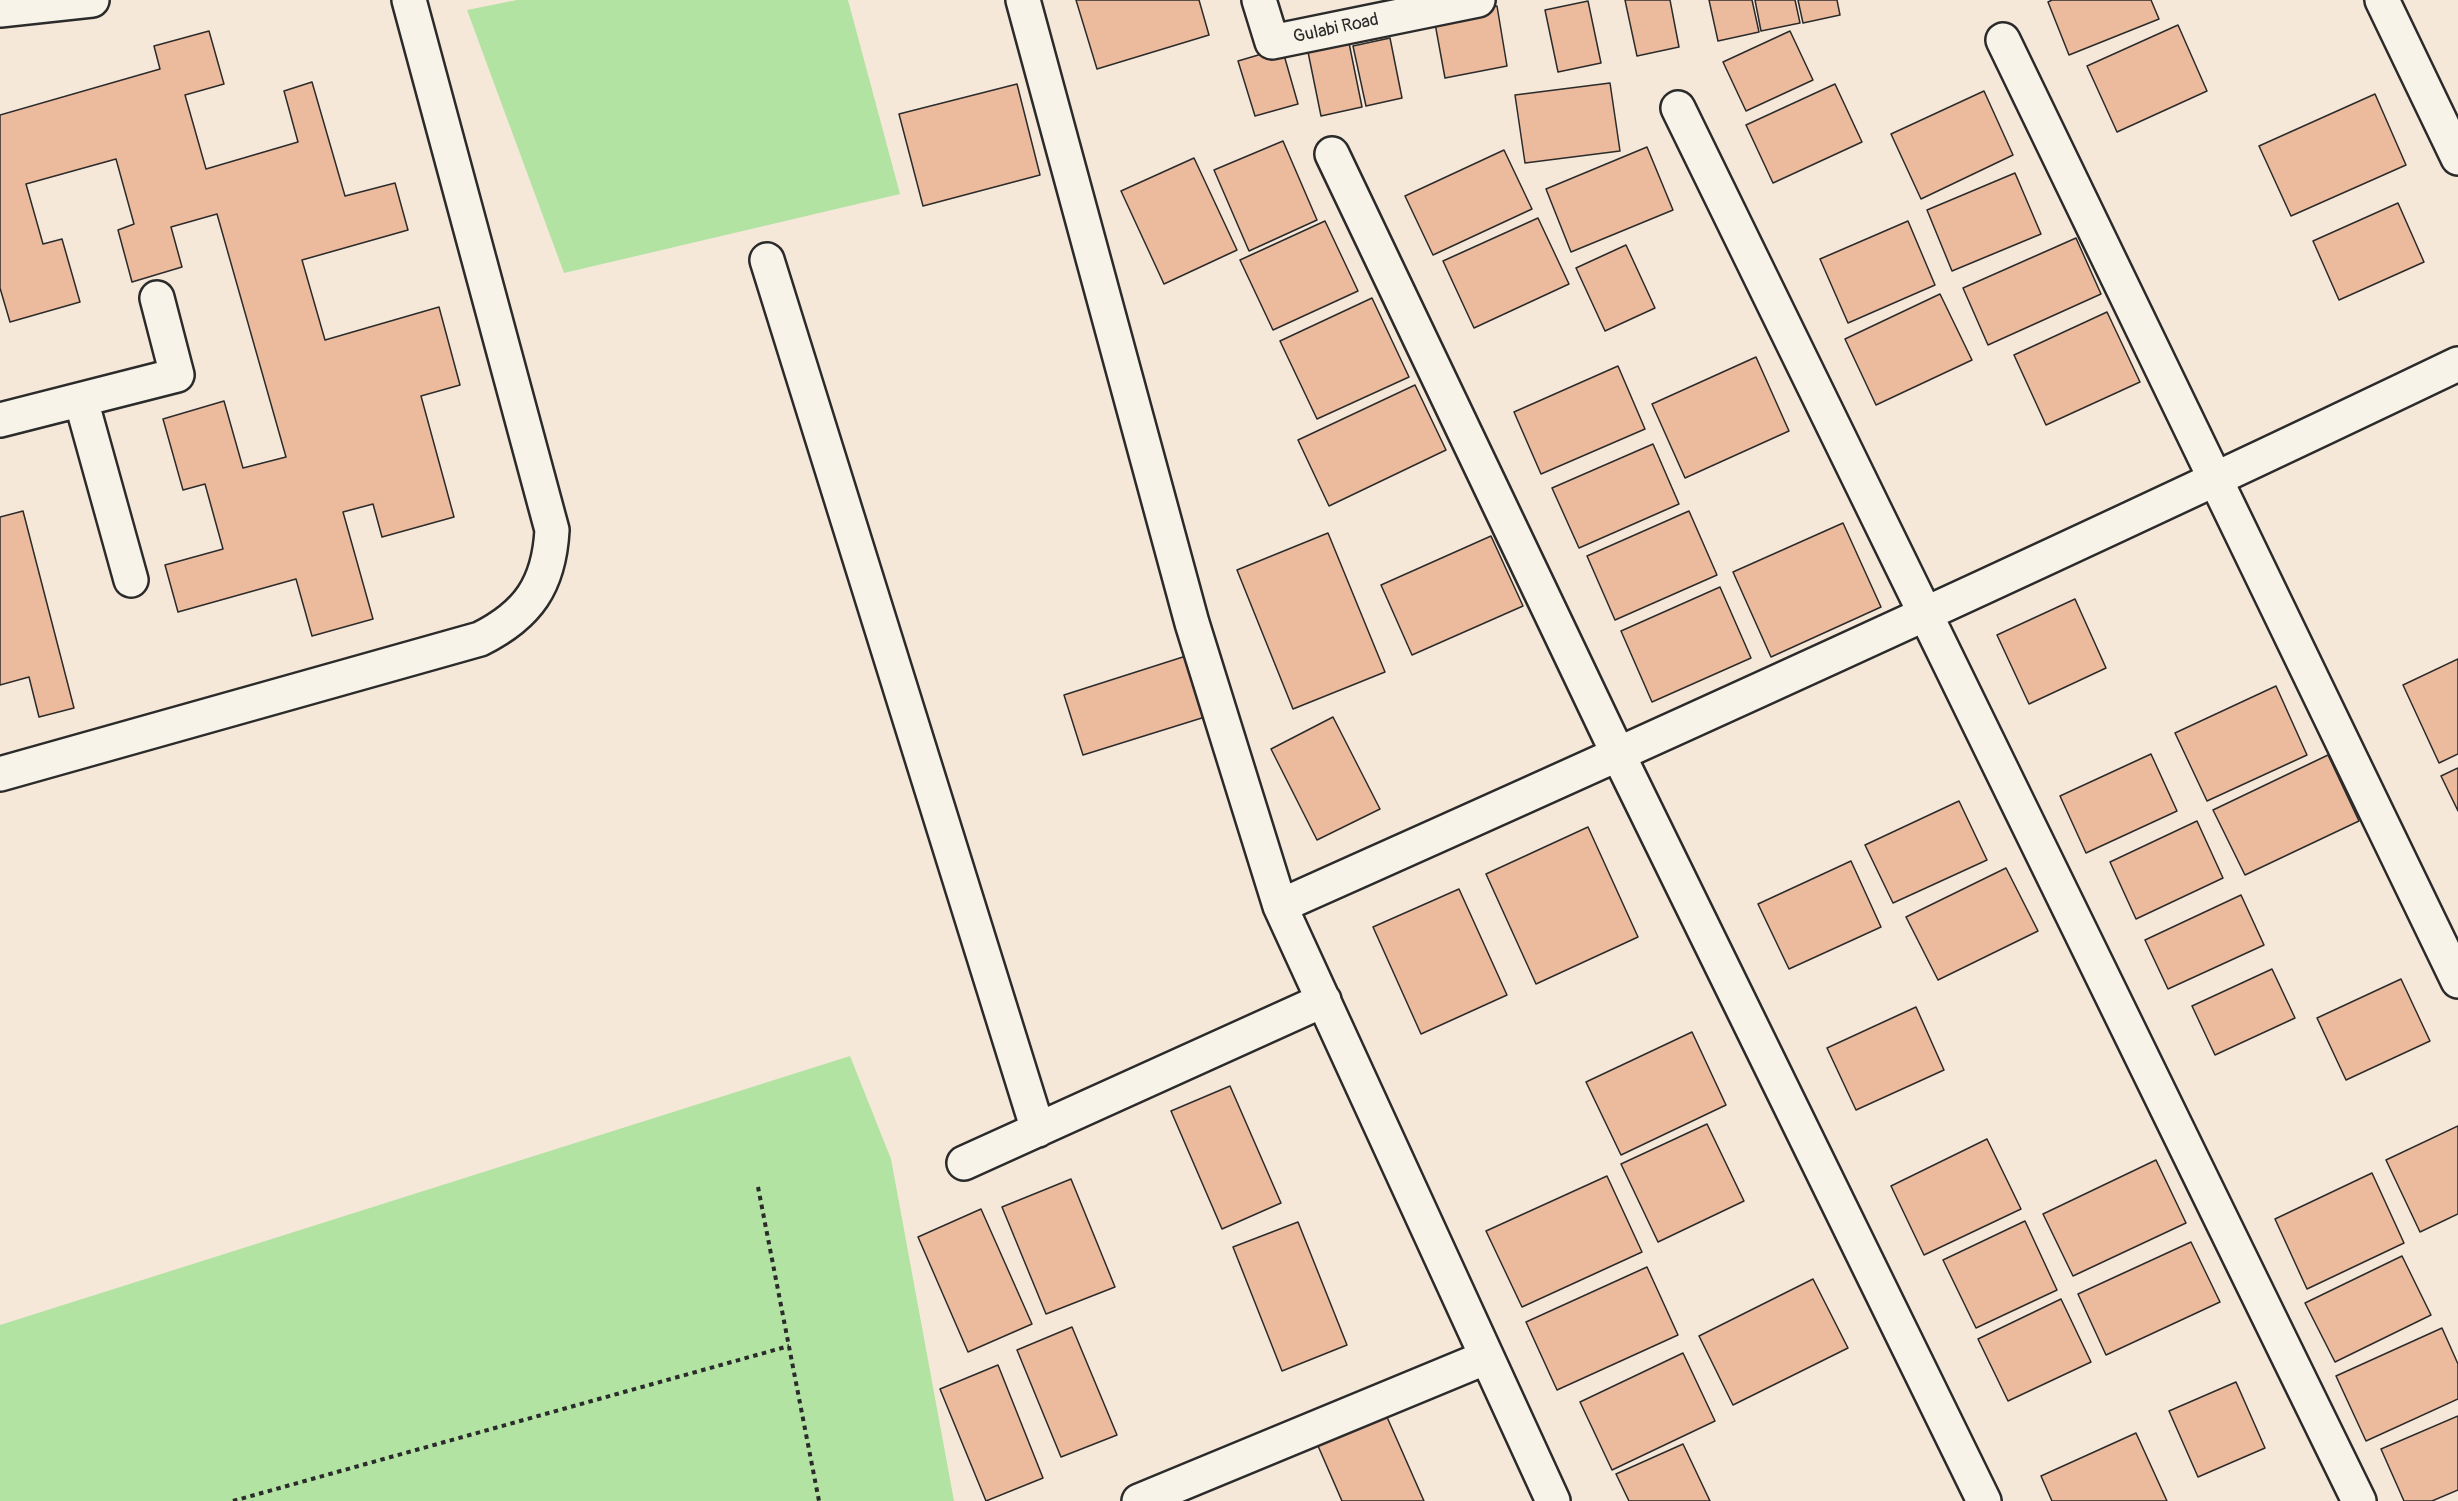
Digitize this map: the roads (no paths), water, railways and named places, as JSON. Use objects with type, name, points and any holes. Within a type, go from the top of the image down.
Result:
[{"type":"street","points":[[0,10],[92,0]]},
{"type":"street","points":[[0,774],[480,639],[502,628],[520,613],[535,594],[551,553],[552,530],[409,0]]},
{"type":"street","points":[[1023,0],[1192,623],[1280,906],[1553,1501]]},
{"type":"street","name":"Gulabi Road","points":[[1259,0],[1272,42],[1478,0]]},
{"type":"street","points":[[2382,0],[2458,158]]},
{"type":"street","points":[[2003,40],[2458,981]]},
{"type":"street","points":[[1678,108],[2359,1501]]},
{"type":"street","points":[[1332,154],[1619,756],[1984,1501]]},
{"type":"street","points":[[767,260],[1038,1130]]},
{"type":"street","points":[[0,420],[177,375],[157,298]]},
{"type":"street","points":[[1280,906],[1619,756],[2216,480],[2458,364]]},
{"type":"street","points":[[81,399],[131,580]]},
{"type":"street","points":[[964,1163],[1324,1000]]},
{"type":"street","points":[[1139,1501],[1487,1357]]}]
